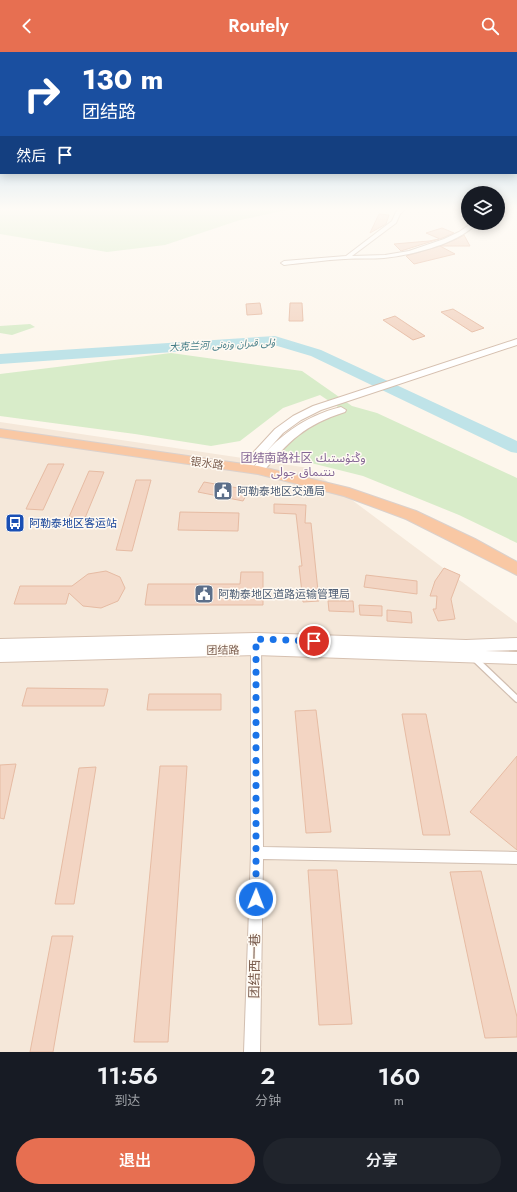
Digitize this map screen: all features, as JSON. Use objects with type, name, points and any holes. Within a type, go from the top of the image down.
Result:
[{"type":"highway","name":"银水路","points":[[0,426],[322,478],[410,507],[517,558]]},
{"type":"highway","name":"银水路","points":[[0,433],[255,466],[349,493],[411,515],[517,568]]},
{"type":"main road","points":[[255,466],[321,411],[517,342]]},
{"type":"main road","points":[[321,411],[449,374],[517,350]]},
{"type":"main road","name":"团结路","points":[[0,645],[256,644],[466,646],[517,644]]},
{"type":"main road","name":"团结路","points":[[0,656],[256,644],[517,658]]},
{"type":"street","points":[[284,263],[347,257],[369,258],[398,255]]},
{"type":"street","name":"团结西一巷","points":[[252,1052],[257,853],[256,644]]},
{"type":"street","points":[[257,853],[517,858]]},
{"type":"lane","points":[[473,656],[517,699]]},
{"type":"shaded area","points":[[0,422],[309,468],[517,623],[517,1052],[0,1052]]},
{"type":"green space","points":[[30,324],[35,327],[12,335],[0,333],[0,326]]},
{"type":"green space","points":[[171,353],[302,371],[352,406],[377,413],[517,478],[517,543],[459,515],[363,476],[283,456],[281,451],[308,427],[344,411],[320,395],[283,408],[240,441],[211,446],[0,416],[0,374]]},
{"type":"building","points":[[411,255],[452,255],[414,264],[406,256]]},
{"type":"building","points":[[260,303],[262,314],[247,315],[246,304]]},
{"type":"building","points":[[290,303],[302,303],[303,321],[289,321]]},
{"type":"building","points":[[453,309],[484,328],[472,332],[441,312]]},
{"type":"building","points":[[395,316],[425,336],[413,340],[383,320]]},
{"type":"building","points":[[48,464],[64,464],[43,510],[26,509]]},
{"type":"building","points":[[89,471],[104,472],[85,518],[69,517]]},
{"type":"building","points":[[136,480],[151,480],[132,551],[116,550]]},
{"type":"building","name":"阿勒泰地区交通局","points":[[204,482],[249,490],[243,501],[198,492]]},
{"type":"building","points":[[274,504],[306,505],[305,523],[311,523],[319,601],[303,602],[299,566],[302,566],[296,514],[274,513]]},
{"type":"building","points":[[180,512],[239,513],[238,531],[178,530]]},
{"type":"building","points":[[444,568],[460,575],[451,599],[455,619],[438,621],[433,609],[436,609],[437,596],[430,596],[435,581]]},
{"type":"building","points":[[106,571],[120,577],[125,588],[118,601],[101,608],[83,606],[69,593],[66,604],[14,604],[20,586],[72,586],[88,574]]},
{"type":"building","name":"阿勒泰地区道路运输管理局","points":[[241,572],[263,572],[263,605],[145,605],[148,584],[240,584]]},
{"type":"building","points":[[366,575],[417,581],[417,594],[364,587]]},
{"type":"building","points":[[328,601],[353,601],[354,612],[329,611]]},
{"type":"building","points":[[359,605],[382,606],[382,616],[360,615]]},
{"type":"building","points":[[387,610],[411,612],[412,623],[387,621]]},
{"type":"building","points":[[27,688],[108,689],[104,706],[22,706]]},
{"type":"building","points":[[149,694],[221,694],[221,710],[147,710]]},
{"type":"building","points":[[316,710],[331,832],[306,833],[295,711]]},
{"type":"building","points":[[402,714],[426,714],[450,835],[423,835]]},
{"type":"building","points":[[517,756],[517,850],[470,812]]},
{"type":"building","points":[[16,764],[4,819],[0,818],[0,765]]},
{"type":"building","points":[[160,766],[187,766],[168,1042],[134,1042]]},
{"type":"building","points":[[96,767],[74,904],[55,904],[79,768]]},
{"type":"building","points":[[308,870],[337,870],[352,1024],[319,1025]]},
{"type":"building","points":[[481,871],[517,1017],[517,1037],[485,1038],[450,872]]},
{"type":"building","points":[[52,936],[73,936],[53,1052],[30,1052]]},
{"type":"waterway","name":"大克兰河 ۇلى قىران وزەنى","points":[[0,359],[275,340],[316,353],[517,448]]},
{"type":"place","name":"阿勒泰地区交通局","points":[[223,491]]},
{"type":"place","name":"阿勒泰地区客运站","points":[[15,523]]},
{"type":"place","name":"阿勒泰地区道路运输管理局","points":[[204,594]]},
{"type":"district","name":"团结南路社区 وڭتۇستىك ىنتىماق جولى","points":[[303,465]]},
{"type":"route","points":[[256,899],[256,639],[314,641]]}]
